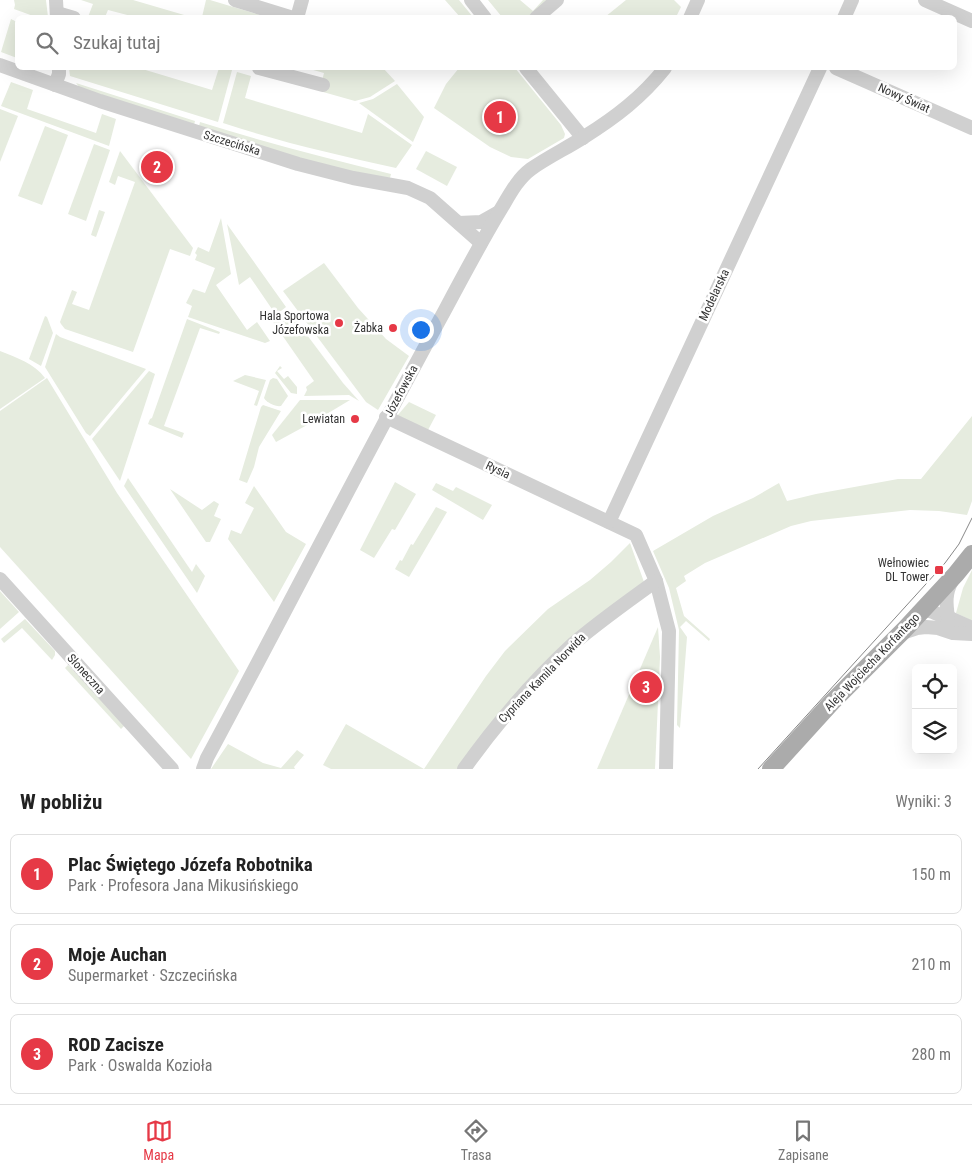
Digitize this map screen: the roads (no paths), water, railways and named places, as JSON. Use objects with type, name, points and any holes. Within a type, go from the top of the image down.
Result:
[{"type":"main road","name":"Aleja Wojciecha Korfantego","points":[[771,769],[832,702],[901,633],[972,554]]},
{"type":"street","points":[[236,0],[284,15]]},
{"type":"street","points":[[298,15],[302,0]]},
{"type":"street","points":[[471,0],[483,15]]},
{"type":"street","points":[[539,15],[556,0]]},
{"type":"street","points":[[691,15],[698,0]]},
{"type":"street","points":[[845,15],[852,0]]},
{"type":"street","points":[[924,0],[972,21]]},
{"type":"street","name":"Szczecińska","points":[[0,65],[169,124],[298,164],[353,178],[408,188],[430,198],[481,243]]},
{"type":"street","points":[[55,85],[59,70]]},
{"type":"street","points":[[266,70],[323,85]]},
{"type":"street","points":[[528,70],[583,138]]},
{"type":"street","name":"Józefowska","points":[[203,769],[207,758],[386,417],[511,192],[524,174],[583,138],[631,104],[652,85],[663,70]]},
{"type":"street","name":"Modelarska","points":[[609,522],[819,70]]},
{"type":"street","name":"Nowy Świat","points":[[841,70],[972,128]]},
{"type":"street","points":[[459,223],[481,222],[499,212]]},
{"type":"street","name":"Rysia","points":[[386,417],[636,535],[656,581],[669,631],[666,769]]},
{"type":"street","points":[[948,617],[946,599],[948,587],[956,574]]},
{"type":"street","name":"Słoneczna","points":[[0,579],[172,769]]},
{"type":"street","name":"Cypriana Kamila Norwida","points":[[464,769],[520,698],[558,658],[604,619],[656,581]]},
{"type":"street","points":[[923,609],[948,617],[972,628]]},
{"type":"street","points":[[923,609],[938,628]]},
{"type":"street","points":[[901,633],[926,627],[938,628],[953,633],[972,634]]},
{"type":"tram line","points":[[758,769],[945,563],[959,544],[972,518]]},
{"type":"place","name":"Plac Świętego Józefa Robotnika","points":[[500,117]]},
{"type":"place","name":"Moje Auchan","points":[[157,167]]},
{"type":"place","name":"Hala Sportowa Józefowska","points":[[339,323]]},
{"type":"place","name":"Żabka","points":[[393,328]]},
{"type":"place","name":"Lewiatan","points":[[355,419]]},
{"type":"place","name":"Wełnowiec DL Tower","points":[[939,570]]},
{"type":"place","name":"ROD Zacisze","points":[[646,687]]}]
